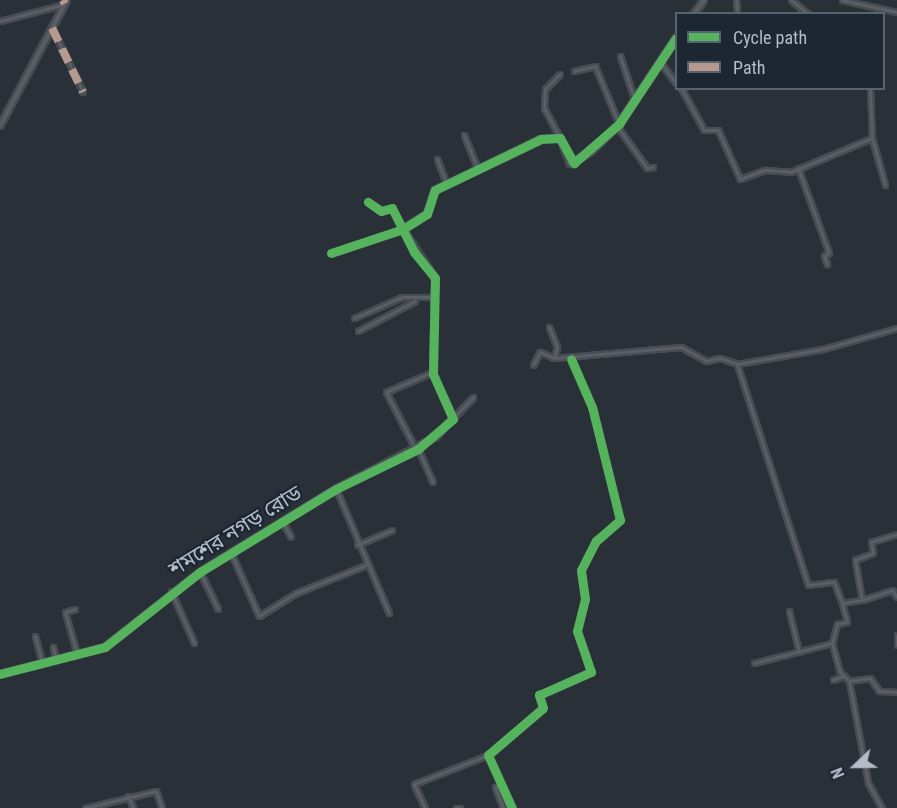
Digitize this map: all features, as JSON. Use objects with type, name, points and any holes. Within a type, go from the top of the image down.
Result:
[{"type":"street","points":[[736,0],[737,10]]},
{"type":"street","points":[[791,0],[806,12]]},
{"type":"street","points":[[842,0],[897,12]]},
{"type":"street","points":[[0,21],[65,1]]},
{"type":"street","points":[[0,126],[65,1]]},
{"type":"street","points":[[52,28],[83,92]]},
{"type":"street","points":[[560,74],[545,89],[544,108],[560,138],[570,164],[618,125],[675,40]]},
{"type":"street","points":[[620,56],[635,101]]},
{"type":"street","points":[[660,62],[675,81]]},
{"type":"street","points":[[574,70],[595,66],[618,125],[647,168],[653,167]]},
{"type":"street","points":[[682,90],[704,130],[718,130],[740,179],[765,170],[775,174],[798,168],[872,138]]},
{"type":"street","points":[[870,90],[872,138],[885,185]]},
{"type":"street","points":[[464,135],[477,168]]},
{"type":"street","points":[[331,253],[403,229],[427,214],[435,190],[446,183],[541,140],[560,138]]},
{"type":"street","points":[[437,159],[446,183]]},
{"type":"street","points":[[798,168],[829,253],[824,256],[827,264]]},
{"type":"street","points":[[368,202],[381,212],[392,208],[435,278],[433,372],[453,419],[473,397]]},
{"type":"street","points":[[354,318],[402,297],[415,301]]},
{"type":"street","points":[[358,331],[415,301],[433,297]]},
{"type":"street","points":[[549,327],[557,347],[554,358]]},
{"type":"street","points":[[533,365],[540,352],[554,358],[571,359],[681,347],[706,361],[720,357],[737,364],[823,349],[897,328]]},
{"type":"street","points":[[425,808],[414,784],[488,755],[543,708],[539,695],[548,688],[591,672],[577,631],[585,599],[581,570],[596,541],[620,520],[592,407],[571,359]]},
{"type":"street","points":[[737,364],[808,585],[834,582],[842,603],[847,622],[837,624],[832,643],[843,676],[849,681],[864,771],[882,808]]},
{"type":"street","points":[[433,372],[386,392],[433,482]]},
{"type":"street","name":"শমশের নগড় রোড","points":[[0,674],[105,647],[171,591],[200,572],[336,489],[417,449],[453,419]]},
{"type":"street","points":[[336,489],[357,545],[389,613]]},
{"type":"street","points":[[282,521],[291,537]]},
{"type":"street","points":[[357,545],[392,530]]},
{"type":"street","points":[[862,600],[855,560],[873,553],[871,542],[897,534]]},
{"type":"street","points":[[231,553],[259,616],[296,593],[366,565]]},
{"type":"street","points":[[200,572],[218,609]]},
{"type":"street","points":[[842,603],[862,600],[892,590],[897,597]]},
{"type":"street","points":[[171,591],[194,643]]},
{"type":"street","points":[[75,609],[65,612],[76,654]]},
{"type":"street","points":[[789,611],[800,652]]},
{"type":"street","points":[[897,635],[897,645]]},
{"type":"street","points":[[35,636],[42,663]]},
{"type":"street","points":[[754,663],[832,643]]},
{"type":"street","points":[[53,647],[56,660]]},
{"type":"street","points":[[833,680],[843,676]]},
{"type":"street","points":[[849,681],[870,678],[879,691],[897,692]]},
{"type":"street","points":[[488,755],[512,808]]},
{"type":"street","points":[[502,785],[495,787],[503,808]]},
{"type":"street","points":[[85,808],[156,791],[162,808]]},
{"type":"street","points":[[128,796],[133,808]]},
{"type":"marked path","points":[[63,0],[65,4]]},
{"type":"marked path","points":[[52,28],[83,92]]},
{"type":"cycle path","points":[[331,253],[403,229],[427,214],[435,190],[541,139],[560,138],[574,163],[619,124],[675,40]]},
{"type":"cycle path","points":[[0,674],[105,647],[200,572],[336,489],[418,449],[453,419],[433,374],[435,278],[414,252],[392,208],[381,211],[368,202]]},
{"type":"cycle path","points":[[512,808],[488,755],[543,708],[539,695],[591,672],[577,631],[585,599],[581,570],[596,541],[620,520],[592,407],[571,359]]}]
